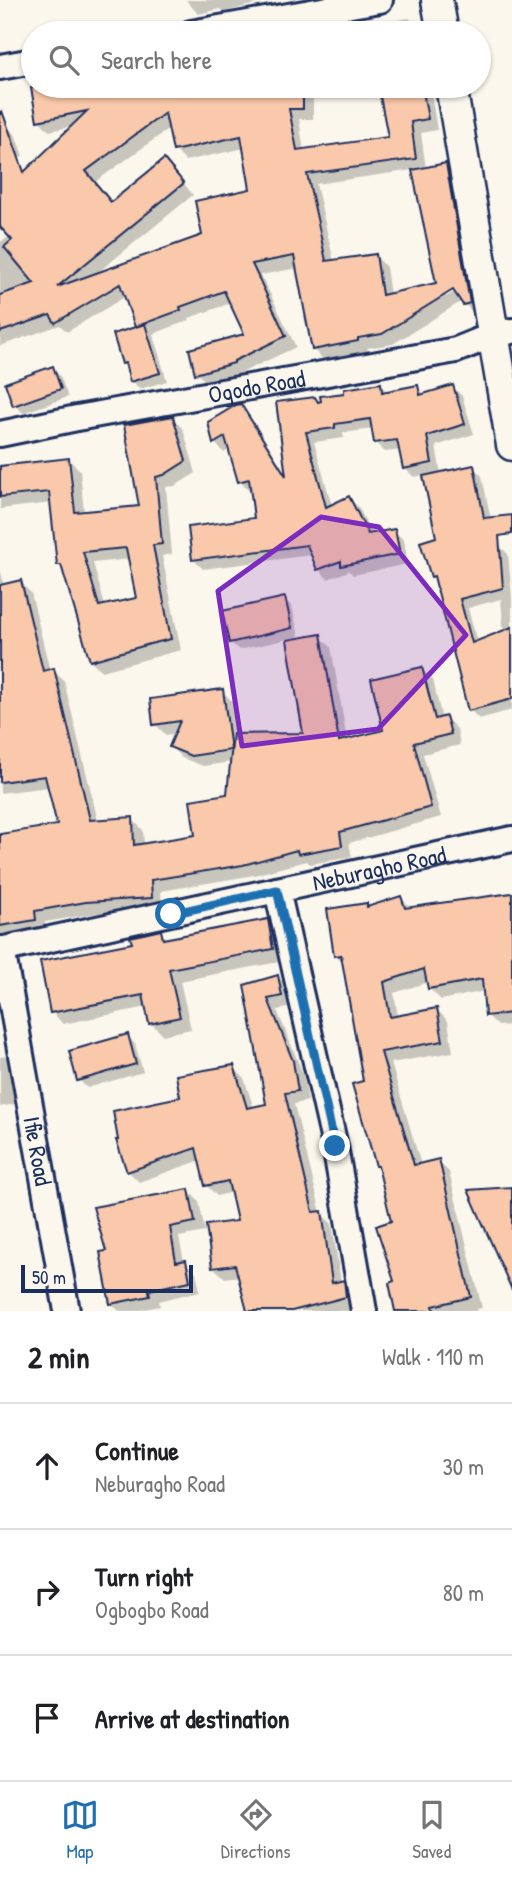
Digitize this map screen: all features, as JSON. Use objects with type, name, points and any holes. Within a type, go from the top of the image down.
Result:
[{"type":"street","points":[[260,21],[380,0]]},
{"type":"street","points":[[437,0],[441,21]]},
{"type":"street","points":[[0,67],[21,63]]},
{"type":"street","points":[[453,98],[502,333],[512,445]]},
{"type":"street","name":"Ogodo Road","points":[[0,434],[456,350],[502,333]]},
{"type":"street","name":"Neburagho Road","points":[[1,950],[512,839]]},
{"type":"street","points":[[277,890],[335,1146],[364,1311]]},
{"type":"street","name":"Ifie Road","points":[[1,950],[67,1311]]},
{"type":"highlighted area","points":[[321,517],[379,527],[466,635],[378,729],[242,746],[218,591]]},
{"type":"building","points":[[33,98],[303,98],[303,109],[289,109],[297,150],[388,137],[380,98],[424,98],[428,119],[411,122],[416,159],[307,174],[326,261],[376,254],[382,295],[436,283],[412,170],[446,163],[470,303],[463,305],[453,290],[382,334],[312,350],[294,256],[252,264],[286,336],[234,363],[195,374],[189,349],[244,334],[224,291],[135,327],[120,284],[55,323],[50,315],[0,332],[0,295],[34,283],[4,247],[12,240],[0,227],[0,112],[2,111],[24,172],[87,111],[37,121]],"holes":[[[165,113],[173,151],[241,136],[250,189],[195,201],[202,235],[57,287],[184,183],[164,159],[111,202],[86,171]]]},
{"type":"building","points":[[145,324],[160,373],[130,382],[113,334]]},
{"type":"building","points":[[53,366],[61,389],[13,406],[5,383]]},
{"type":"building","points":[[381,383],[382,392],[418,385],[420,395],[453,385],[465,424],[427,436],[432,463],[403,469],[397,440],[374,443],[370,419],[306,432],[326,507],[349,496],[368,534],[395,529],[400,554],[341,566],[341,561],[317,570],[307,545],[192,560],[188,527],[254,518],[249,479],[238,482],[225,437],[213,444],[208,422],[241,404],[286,476],[276,402],[315,397],[318,402],[321,401],[320,396]]},
{"type":"building","points":[[173,416],[186,461],[156,477],[162,544],[153,545],[171,639],[90,661],[61,565],[57,565],[49,492],[0,497],[0,466],[69,458],[75,512],[139,506],[124,425]],"holes":[[[126,548],[136,598],[99,606],[83,552]]]},
{"type":"building","points":[[474,465],[484,518],[512,515],[512,534],[499,536],[503,588],[460,599],[472,643],[512,627],[512,699],[468,711],[434,576],[431,577],[420,542],[436,537],[423,476]]},
{"type":"building","points":[[21,580],[43,671],[54,668],[90,820],[133,817],[134,845],[195,835],[190,800],[227,794],[233,734],[303,733],[287,640],[321,634],[339,741],[383,730],[371,679],[422,667],[435,719],[446,716],[451,734],[414,743],[431,807],[340,832],[342,846],[298,854],[297,850],[243,865],[151,880],[152,898],[86,902],[35,911],[36,920],[0,926],[0,834],[57,825],[45,776],[0,782],[0,585]]},
{"type":"building","points":[[285,597],[292,628],[229,643],[222,611]]},
{"type":"building","points":[[223,689],[231,750],[191,756],[169,747],[180,721],[153,725],[150,699]]},
{"type":"building","points":[[512,893],[512,1013],[485,1016],[482,979],[428,989],[424,969],[384,982],[390,1017],[437,1008],[443,1041],[381,1052],[414,1165],[439,1159],[471,1297],[433,1306],[434,1311],[395,1311],[389,1283],[394,1281],[376,1226],[391,1221],[378,1166],[352,1084],[363,1081],[341,955],[334,956],[327,909],[367,903],[367,907],[401,896],[405,908]]},
{"type":"building","points":[[268,919],[273,949],[169,969],[180,1017],[149,1024],[143,995],[50,1013],[40,961],[132,943],[130,937],[161,930],[163,939]]},
{"type":"building","points":[[278,975],[282,996],[268,999],[293,1061],[298,1091],[285,1093],[313,1212],[322,1211],[332,1283],[344,1280],[346,1297],[292,1311],[247,1311],[235,1265],[212,1268],[206,1225],[237,1221],[228,1181],[205,1186],[196,1148],[127,1172],[116,1140],[113,1111],[180,1097],[176,1075],[234,1065],[247,1108],[266,1104],[244,985]]},
{"type":"building","points":[[128,1034],[136,1064],[77,1081],[69,1051]]},
{"type":"building","points":[[512,1187],[512,1290],[468,1190]]},
{"type":"building","points":[[189,1189],[195,1222],[170,1227],[176,1262],[186,1260],[190,1281],[149,1290],[150,1296],[110,1304],[100,1252],[106,1251],[93,1207]]},
{"type":"route","points":[[171,914],[277,890],[335,1146]]}]
